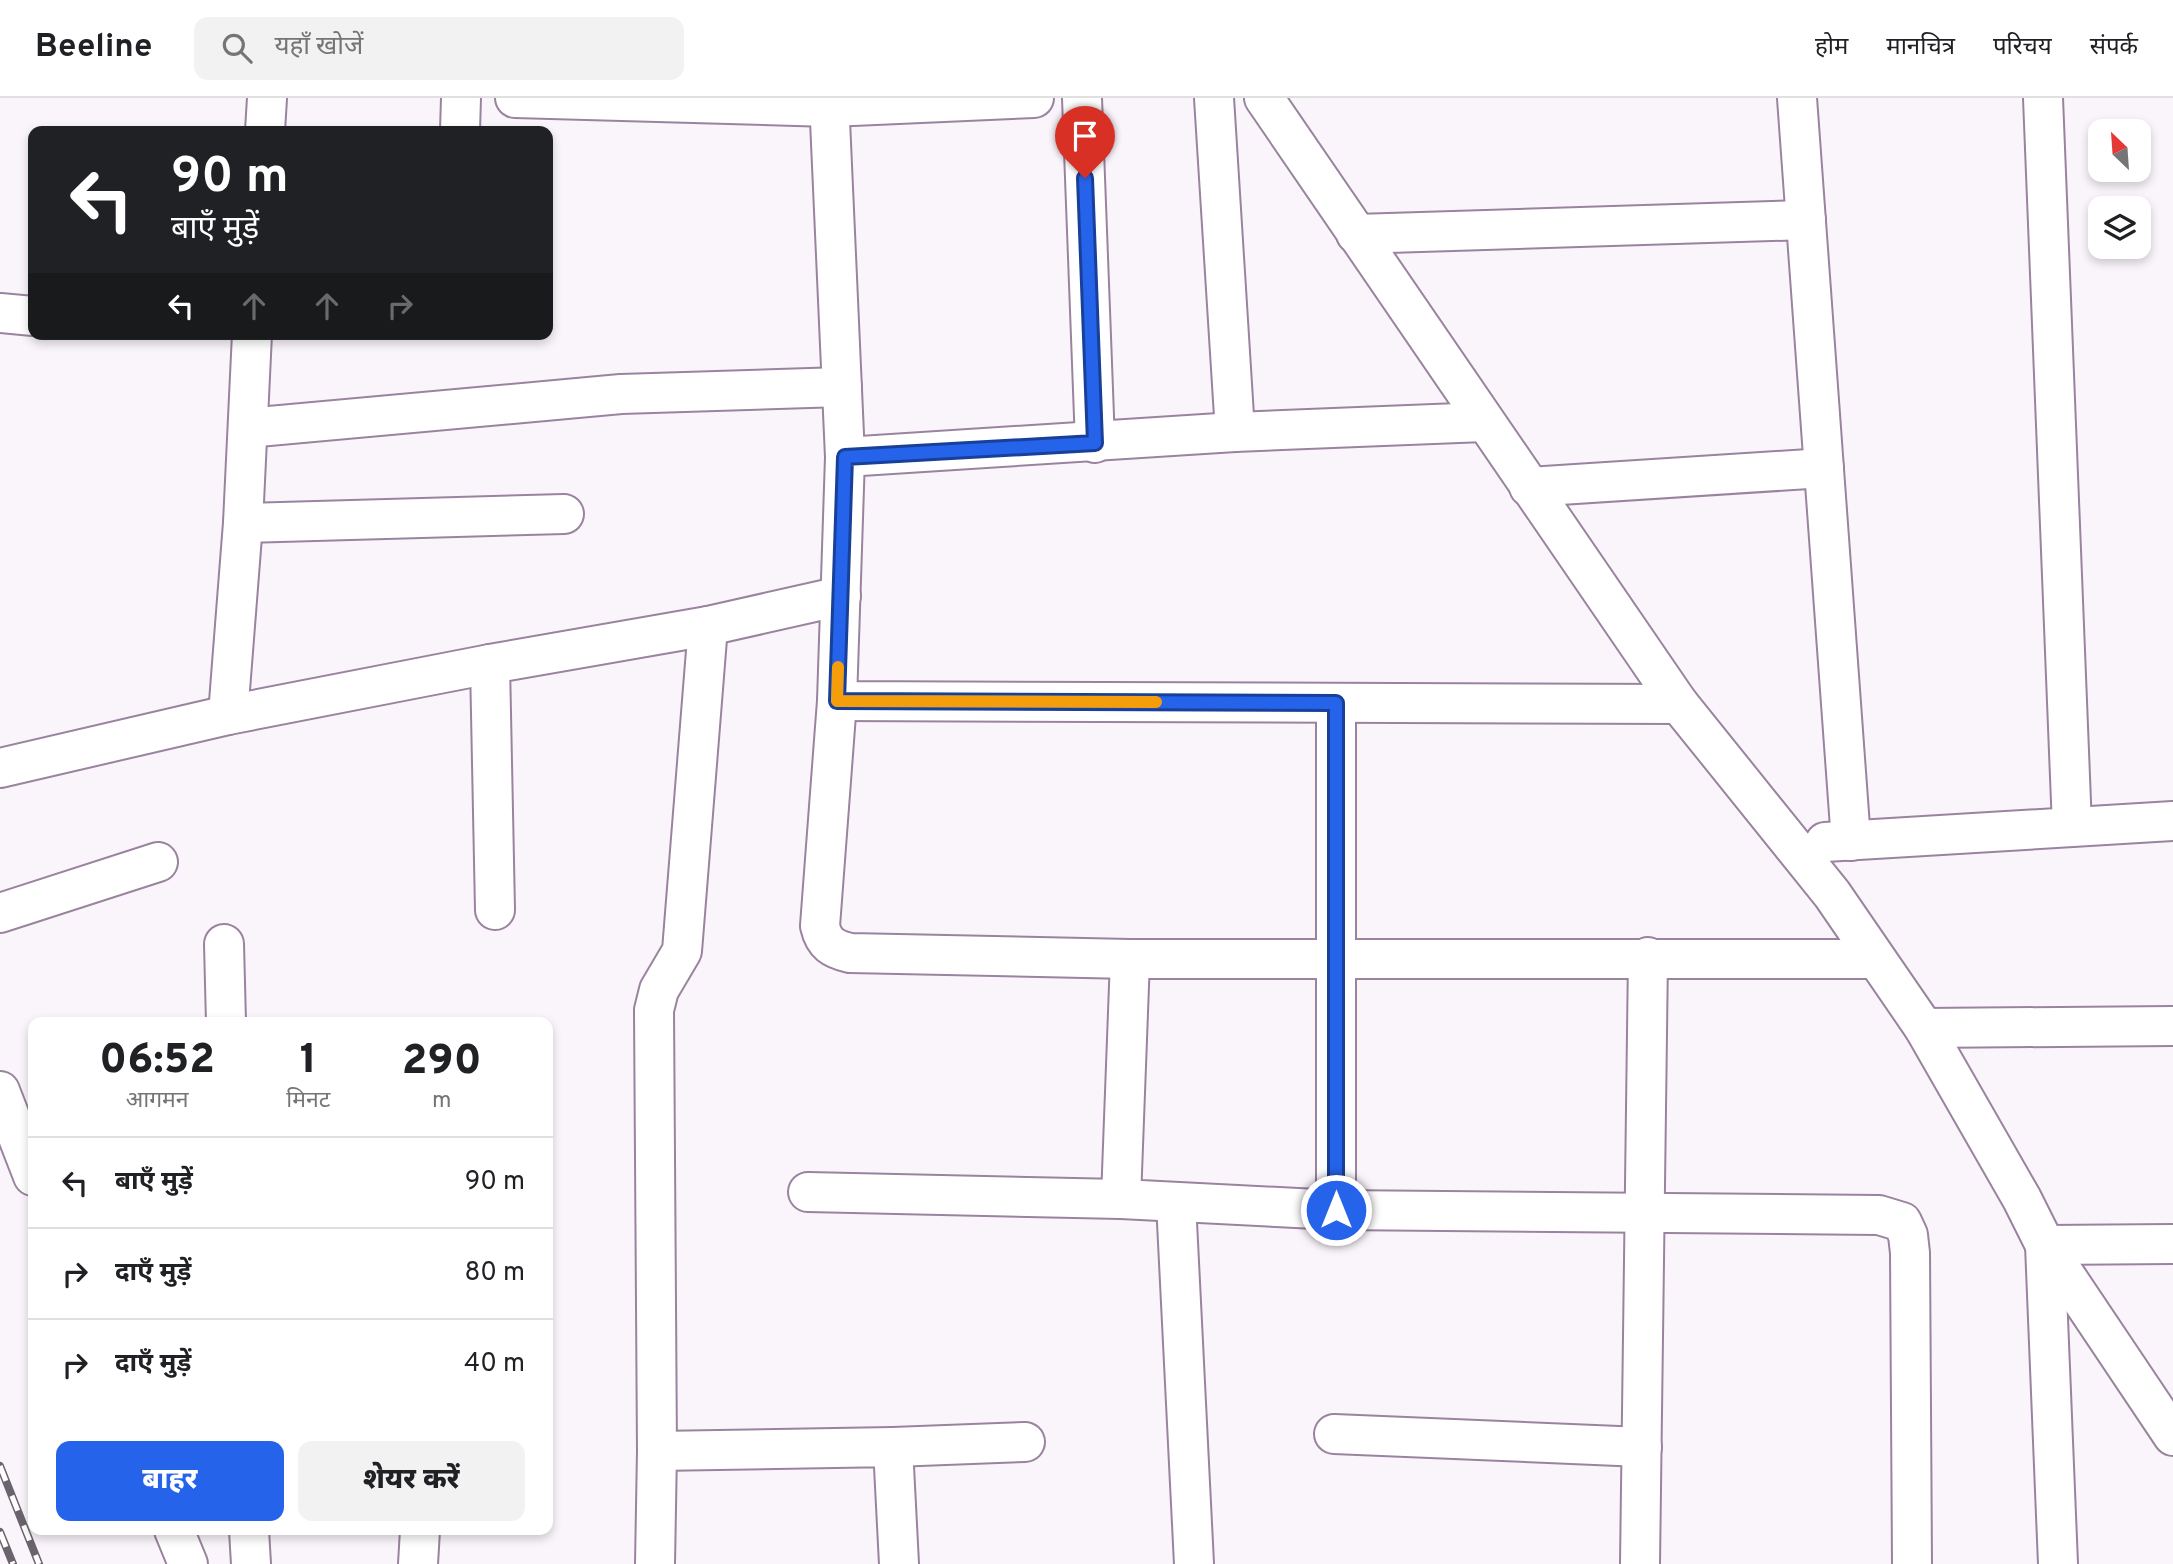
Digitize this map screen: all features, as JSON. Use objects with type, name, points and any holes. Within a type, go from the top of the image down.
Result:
[{"type":"street","points":[[265,126],[267,98]]},
{"type":"street","points":[[460,126],[461,98]]},
{"type":"street","points":[[514,98],[830,103],[1034,98]]},
{"type":"street","points":[[1082,98],[1095,443]]},
{"type":"street","points":[[1214,98],[1235,432]]},
{"type":"street","points":[[1264,98],[1679,704],[1832,894],[1924,1028],[2022,1199],[2045,1245],[2173,1436]]},
{"type":"street","points":[[1797,98],[1851,841]]},
{"type":"street","points":[[2043,98],[2073,827]]},
{"type":"street","points":[[830,103],[845,457],[837,701],[820,926],[826,942],[833,949],[850,953],[1130,959],[1875,959]]},
{"type":"street","points":[[1356,234],[1806,220]]},
{"type":"street","points":[[0,313],[28,316]]},
{"type":"street","points":[[228,715],[243,523],[252,340]]},
{"type":"street","points":[[248,428],[621,394],[842,387]]},
{"type":"street","points":[[845,457],[1235,432],[1484,422]]},
{"type":"street","points":[[1529,487],[1824,468]]},
{"type":"street","points":[[243,523],[564,514]]},
{"type":"street","points":[[0,768],[228,715],[491,664],[708,626],[841,596]]},
{"type":"street","points":[[655,1564],[657,1451],[654,1010],[659,990],[682,951],[708,626]]},
{"type":"street","points":[[491,664],[495,910]]},
{"type":"street","points":[[837,701],[1679,704]]},
{"type":"street","points":[[1336,703],[1336,1210]]},
{"type":"street","points":[[1791,843],[2173,821]]},
{"type":"street","points":[[0,914],[158,862]]},
{"type":"street","points":[[224,944],[226,1017]]},
{"type":"street","points":[[1640,1564],[1648,957]]},
{"type":"street","points":[[1121,1199],[1130,959]]},
{"type":"street","points":[[1924,1028],[2173,1026]]},
{"type":"street","points":[[0,1091],[28,1162]]},
{"type":"street","points":[[808,1192],[1121,1199],[1336,1210],[1879,1215],[1902,1222],[1908,1235],[1910,1253],[1912,1564]]},
{"type":"street","points":[[1177,1202],[1194,1564]]},
{"type":"street","points":[[2045,1245],[2173,1244]]},
{"type":"street","points":[[2045,1245],[2058,1564]]},
{"type":"street","points":[[1334,1434],[1642,1447]]},
{"type":"street","points":[[657,1451],[1025,1442]]},
{"type":"street","points":[[893,1447],[899,1564]]},
{"type":"street","points":[[176,1535],[188,1564]]},
{"type":"street","points":[[248,1535],[251,1564]]},
{"type":"street","points":[[418,1564],[420,1535]]},
{"type":"railway","points":[[0,1466],[39,1564]]},
{"type":"railway","points":[[0,1532],[13,1564]]},
{"type":"slow traffic","points":[[838,667],[837,701],[1156,702]]},
{"type":"route","points":[[1085,178],[1095,443],[845,457],[837,701],[1336,703],[1336,1210]]}]
